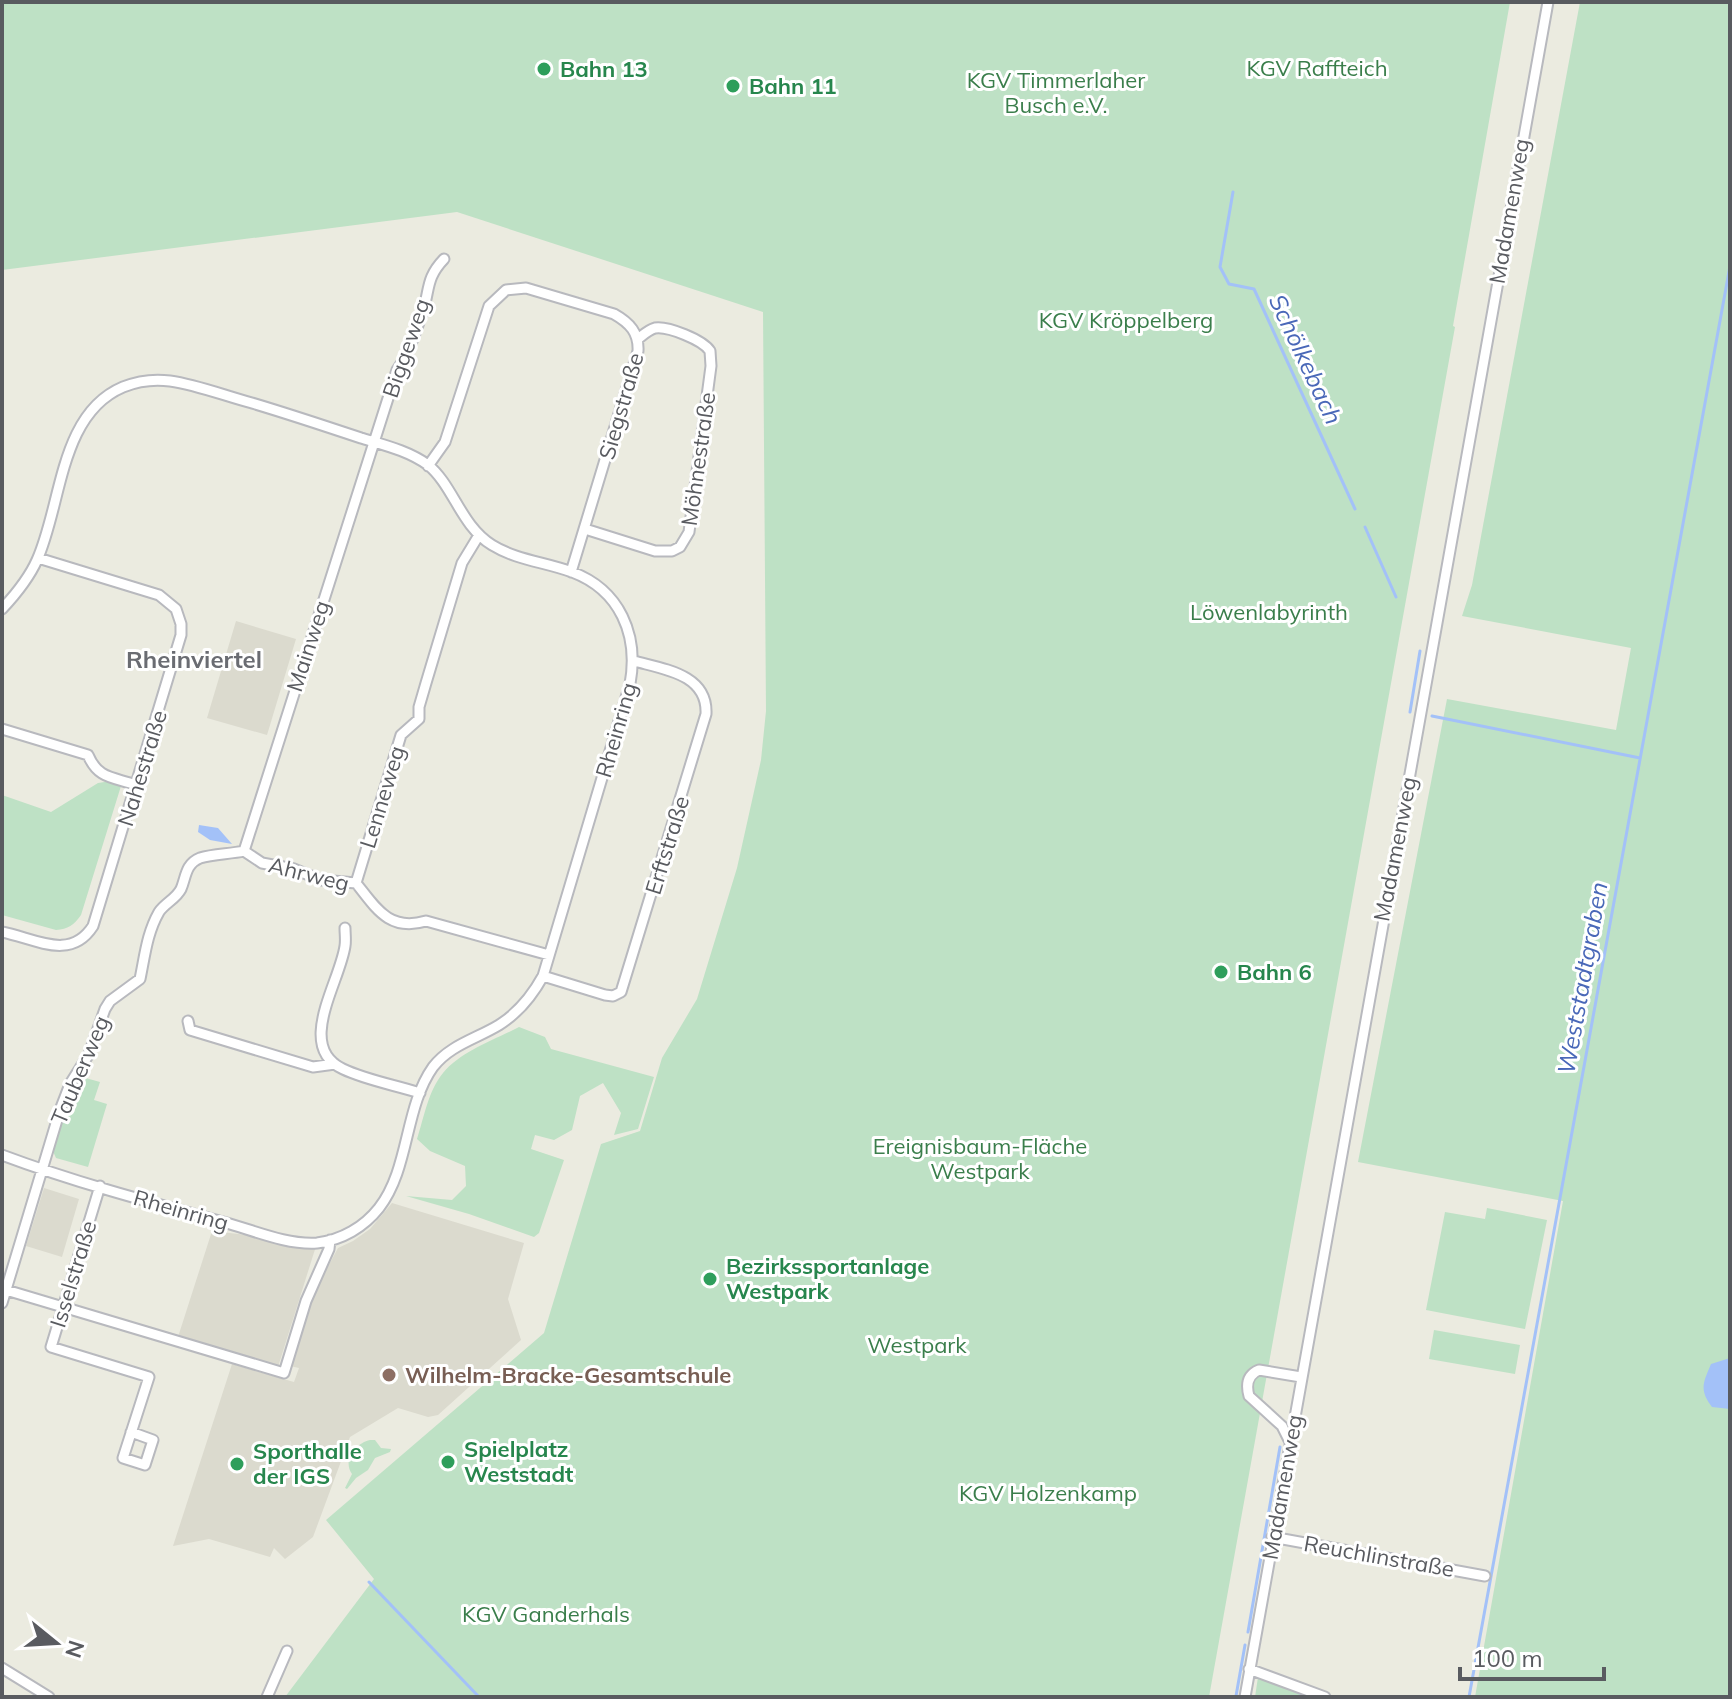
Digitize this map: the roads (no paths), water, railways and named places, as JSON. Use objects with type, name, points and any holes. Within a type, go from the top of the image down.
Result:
[{"type":"street","name":"Madamenweg","points":[[1245,1697],[1548,2]]},
{"type":"street","name":"Biggeweg","points":[[373,441],[397,370],[405,358],[422,314],[429,279],[444,259]]},
{"type":"street","name":"Siegstraße","points":[[428,466],[445,442],[485,316],[501,293],[510,288],[526,288],[614,314],[633,328],[638,339],[632,373],[571,572]]},
{"type":"street","name":"Möhnestraße","points":[[585,529],[664,552],[680,547],[689,532],[711,366],[710,351],[702,342],[662,328],[649,330],[638,339]]},
{"type":"street","name":"Rheinring","points":[[2,609],[22,586],[38,558],[76,435],[96,406],[125,386],[153,380],[183,383],[410,455],[428,466],[479,535],[491,545],[571,572],[604,592],[616,605],[630,630],[634,661],[628,694],[543,976],[531,996],[511,1016],[446,1054],[428,1075],[384,1202],[362,1226],[330,1240],[290,1241],[2,1155]]},
{"type":"street","name":"Mainweg","points":[[244,851],[373,441]]},
{"type":"street","name":"Lenneweg","points":[[356,883],[401,735],[419,719],[419,707],[462,563],[479,535]]},
{"type":"street","name":"Nahestraße","points":[[2,932],[59,946],[78,942],[89,932],[99,911],[181,635],[180,618],[171,604],[159,595],[38,558]]},
{"type":"street","name":"Erftstraße","points":[[543,976],[605,995],[613,996],[621,992],[706,714],[702,691],[696,684],[675,673],[634,661]]},
{"type":"street","points":[[2,729],[88,755],[96,771],[136,785]]},
{"type":"street","name":"Ahrweg","points":[[244,851],[262,863],[282,866],[321,880],[356,883],[366,899],[396,922],[414,925],[426,921],[549,955]]},
{"type":"street","name":"Tauberweg","points":[[43,1168],[70,1084],[89,1054],[105,1009],[110,1001],[140,979],[146,942],[161,908],[172,901],[181,889],[190,864],[199,858],[244,851]]},
{"type":"street","points":[[345,928],[345,947],[321,1026],[323,1051],[335,1064],[350,1072],[420,1093]]},
{"type":"street","points":[[188,1021],[190,1030],[299,1063],[313,1067],[335,1064]]},
{"type":"street","points":[[2,1303],[43,1168]]},
{"type":"street","name":"Isselstraße","points":[[100,1186],[51,1347],[149,1377],[131,1432]]},
{"type":"street","points":[[6,1290],[284,1373],[306,1301],[330,1240]]},
{"type":"street","points":[[1290,1442],[1282,1426],[1249,1396],[1247,1382],[1253,1372],[1259,1370],[1301,1377]]},
{"type":"street","name":"Reuchlinstraße","points":[[1272,1537],[1485,1576]]},
{"type":"street","points":[[267,1697],[287,1651]]},
{"type":"street","points":[[2,1668],[49,1697]]},
{"type":"street","points":[[1249,1669],[1325,1697]]},
{"type":"water","points":[[199,825],[218,828],[232,844],[210,840],[198,832]]},
{"type":"water","points":[[1730,1358],[1730,1409],[1712,1407],[1704,1391],[1706,1376],[1711,1364]]},
{"type":"waterway","name":"Schölkebach","points":[[1233,192],[1220,267],[1229,284],[1254,289],[1355,509]]},
{"type":"waterway","name":"Weststadtgraben","points":[[1469,1697],[1730,266]]},
{"type":"waterway","name":"Schölkebach","points":[[1365,527],[1396,597]]},
{"type":"waterway","name":"Schölkebach","points":[[1410,712],[1420,651]]},
{"type":"waterway","name":"Schölkebach","points":[[1432,716],[1640,758]]},
{"type":"waterway","points":[[1248,1632],[1280,1447]]},
{"type":"waterway","points":[[369,1582],[479,1697]]},
{"type":"waterway","points":[[1236,1696],[1245,1645]]},
{"type":"waterway","points":[[1293,1690],[1310,1697]]},
{"type":"place","name":"Bahn 13","points":[[544,69]]},
{"type":"place","name":"Bahn 11","points":[[733,86]]},
{"type":"place","name":"Bahn 6","points":[[1221,972]]},
{"type":"place","name":"Bezirkssportanlage Westpark","points":[[710,1279]]},
{"type":"place","name":"Wilhelm-Bracke-Gesamtschule","points":[[389,1375]]},
{"type":"place","name":"Spielplatz Weststadt","points":[[448,1462]]},
{"type":"place","name":"Sporthalle der IGS","points":[[237,1464]]},
{"type":"district","name":"Rheinviertel","points":[[194,659]]},
{"type":"park label","name":"KGV Raffteich","points":[[1317,68]]},
{"type":"park label","name":"KGV Timmerlaher Busch e.V.","points":[[1056,92]]},
{"type":"park label","name":"KGV Kröppelberg","points":[[1126,320]]},
{"type":"park label","name":"Löwenlabyrinth","points":[[1269,612]]},
{"type":"park label","name":"Ereignisbaum-Fläche Westpark","points":[[980,1158]]},
{"type":"park label","name":"Westpark","points":[[917,1345]]},
{"type":"park label","name":"KGV Holzenkamp","points":[[1048,1493]]},
{"type":"park label","name":"KGV Ganderhals","points":[[546,1614]]}]
